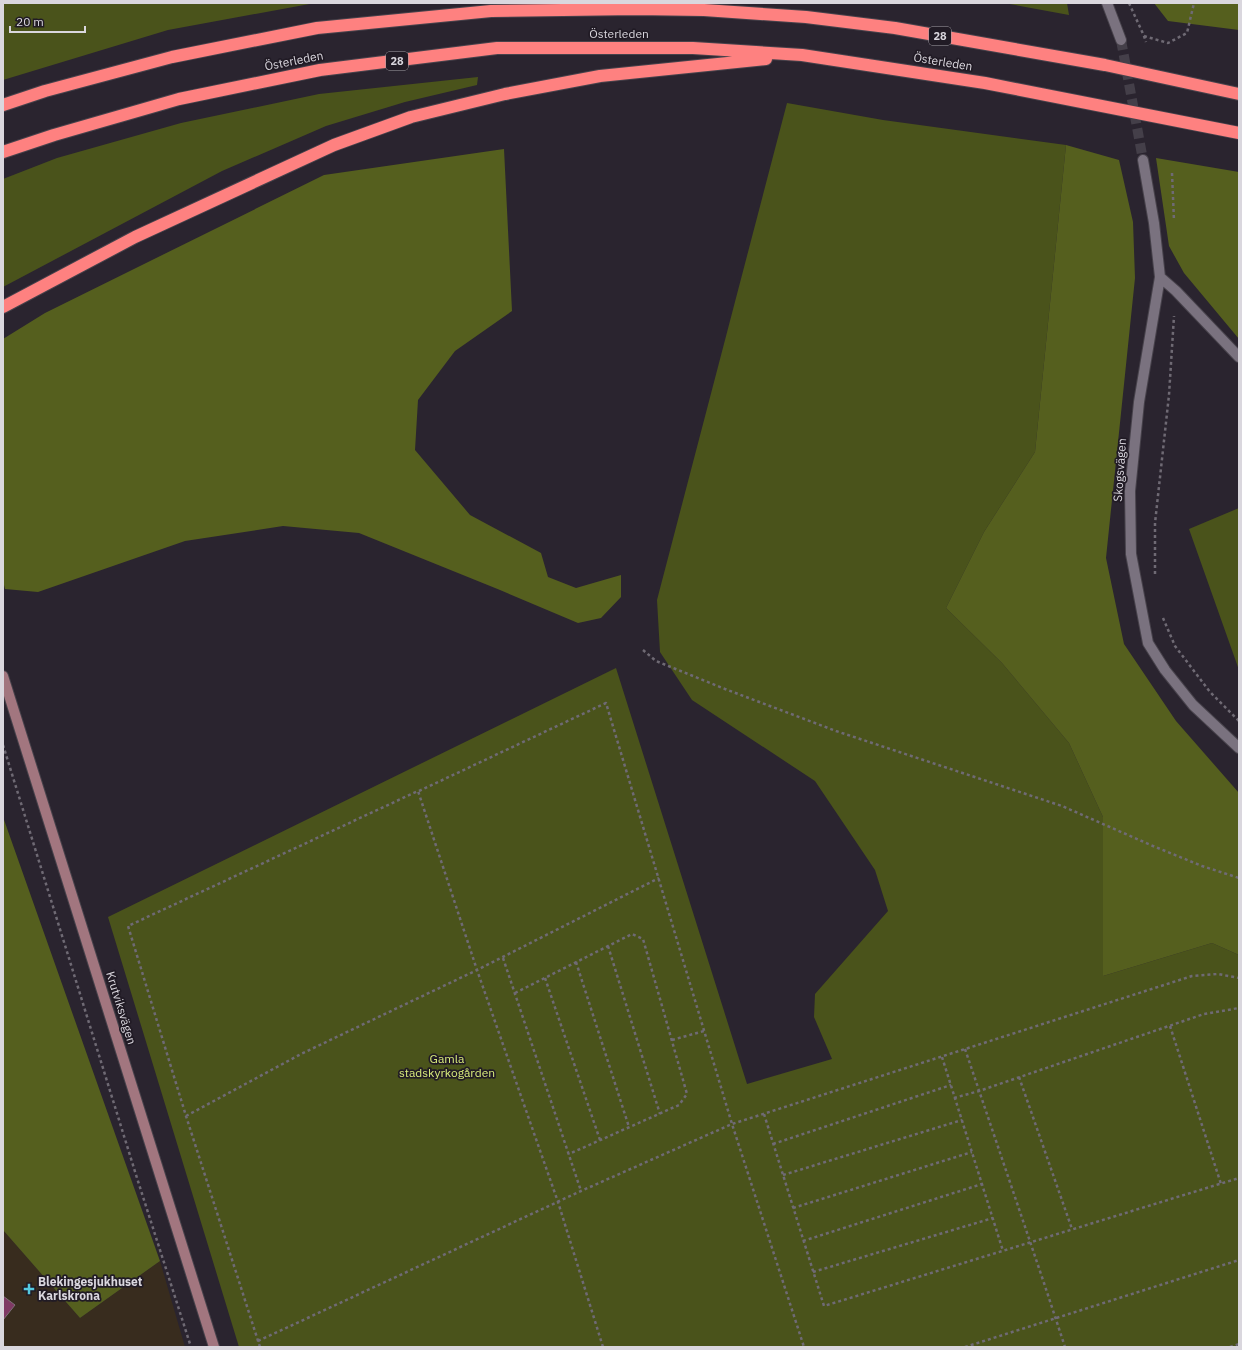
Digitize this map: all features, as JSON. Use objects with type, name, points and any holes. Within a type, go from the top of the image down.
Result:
[{"type":"highway","points":[[610,3],[636,9]]},
{"type":"highway","name":"Österleden","points":[[3,105],[45,91],[172,57],[317,28],[492,11],[636,9],[704,10],[806,17],[895,28],[1105,65],[1239,94]]},
{"type":"highway","name":"Österleden","points":[[3,152],[54,135],[179,99],[320,70],[497,48],[692,48],[802,55],[985,83],[1239,133]]},
{"type":"highway","points":[[3,307],[135,237],[334,146],[411,117],[505,94],[600,76],[802,55]]},
{"type":"street","points":[[1107,3],[1121,40]]},
{"type":"street","name":"Skogsvägen","points":[[1143,160],[1154,223],[1160,278],[1139,402],[1130,491],[1131,554],[1148,643],[1165,670],[1194,705],[1239,748]]},
{"type":"street","points":[[1160,278],[1176,291],[1239,357]]},
{"type":"street","name":"Krutviksvägen","points":[[3,676],[214,1347]]},
{"type":"path","points":[[1130,3],[1146,42]]},
{"type":"path","points":[[1144,36],[1168,43],[1187,33],[1194,3]]},
{"type":"path","points":[[1172,173],[1174,228]]},
{"type":"path","points":[[1155,580],[1155,523],[1169,395],[1176,291]]},
{"type":"path","points":[[1161,613],[1175,646],[1210,692],[1239,721]]},
{"type":"path","points":[[643,650],[656,661],[725,689],[836,731],[1062,806],[1202,866],[1239,878]]},
{"type":"path","points":[[260,1347],[186,1116],[128,926],[606,703],[732,1124],[804,1347]]},
{"type":"path","points":[[3,746],[135,1170],[192,1347]]},
{"type":"path","points":[[418,791],[477,970],[558,1202],[603,1347]]},
{"type":"path","points":[[186,1116],[301,1054],[503,958],[659,878]]},
{"type":"path","points":[[515,993],[632,934],[643,939],[687,1094],[679,1106],[569,1154]]},
{"type":"path","points":[[608,946],[660,1114]]},
{"type":"path","points":[[503,958],[581,1191]]},
{"type":"path","points":[[576,962],[630,1127]]},
{"type":"path","points":[[258,1341],[581,1191],[732,1124],[1192,976],[1218,974],[1239,978]]},
{"type":"path","points":[[545,978],[600,1140]]},
{"type":"path","points":[[954,1098],[979,1091],[1204,1014],[1239,1008]]},
{"type":"path","points":[[1170,1026],[1221,1184]]},
{"type":"path","points":[[671,1040],[704,1031]]},
{"type":"path","points":[[964,1049],[1031,1242],[1065,1347]]},
{"type":"path","points":[[942,1057],[1003,1251]]},
{"type":"path","points":[[1020,1077],[1072,1230]]},
{"type":"path","points":[[773,1144],[951,1086]]},
{"type":"path","points":[[764,1114],[824,1306],[1239,1178]]},
{"type":"path","points":[[783,1175],[962,1120]]},
{"type":"path","points":[[793,1208],[972,1152]]},
{"type":"path","points":[[803,1241],[982,1184]]},
{"type":"path","points":[[813,1272],[992,1218]]},
{"type":"path","points":[[965,1347],[1239,1260]]},
{"type":"path","points":[[1230,1347],[1239,1344]]},
{"type":"shaded area","name":"Blekingesjukhuset Karlskrona","points":[[3,1230],[80,1318],[160,1261],[185,1347],[3,1347]]},
{"type":"green space","points":[[3,3],[315,3],[168,30],[3,80]]},
{"type":"green space","points":[[1004,3],[1067,3],[1069,15]]},
{"type":"green space","points":[[1154,3],[1239,3],[1239,30],[1168,21]]},
{"type":"green space","points":[[478,77],[477,85],[405,102],[326,126],[222,171],[3,287],[3,179],[57,158],[181,123],[319,94]]},
{"type":"green space","name":"Gamla stadskyrkogården","points":[[787,103],[883,120],[1066,145],[1035,452],[984,532],[946,608],[1002,663],[1069,743],[1103,817],[1103,976],[1212,943],[1239,955],[1239,1347],[239,1347],[108,917],[616,668],[747,1084],[832,1059],[814,1017],[815,994],[888,911],[875,870],[815,781],[692,700],[660,652],[657,600]]},
{"type":"green space","points":[[1066,145],[1119,160],[1133,222],[1135,278],[1106,558],[1124,644],[1176,721],[1239,793],[1239,955],[1212,943],[1103,976],[1103,817],[1069,743],[1002,663],[946,608],[984,532],[1035,452]]},
{"type":"green space","points":[[504,149],[512,311],[455,351],[418,400],[415,450],[470,515],[541,553],[548,577],[576,588],[621,575],[621,597],[601,618],[578,623],[359,533],[283,526],[185,541],[38,592],[5,589],[3,581],[3,339],[45,313],[324,175]]},
{"type":"green space","points":[[1156,158],[1239,172],[1239,339],[1184,273],[1169,246]]},
{"type":"green space","points":[[1239,508],[1239,670],[1189,529]]},
{"type":"green space","points":[[3,817],[160,1261],[80,1318],[3,1230]]},
{"type":"building","points":[[3,1296],[15,1305],[3,1320]]},
{"type":"tunnel","points":[[1121,40],[1143,160]]},
{"type":"place","name":"Blekingesjukhuset Karlskrona","points":[[29,1289]]}]
